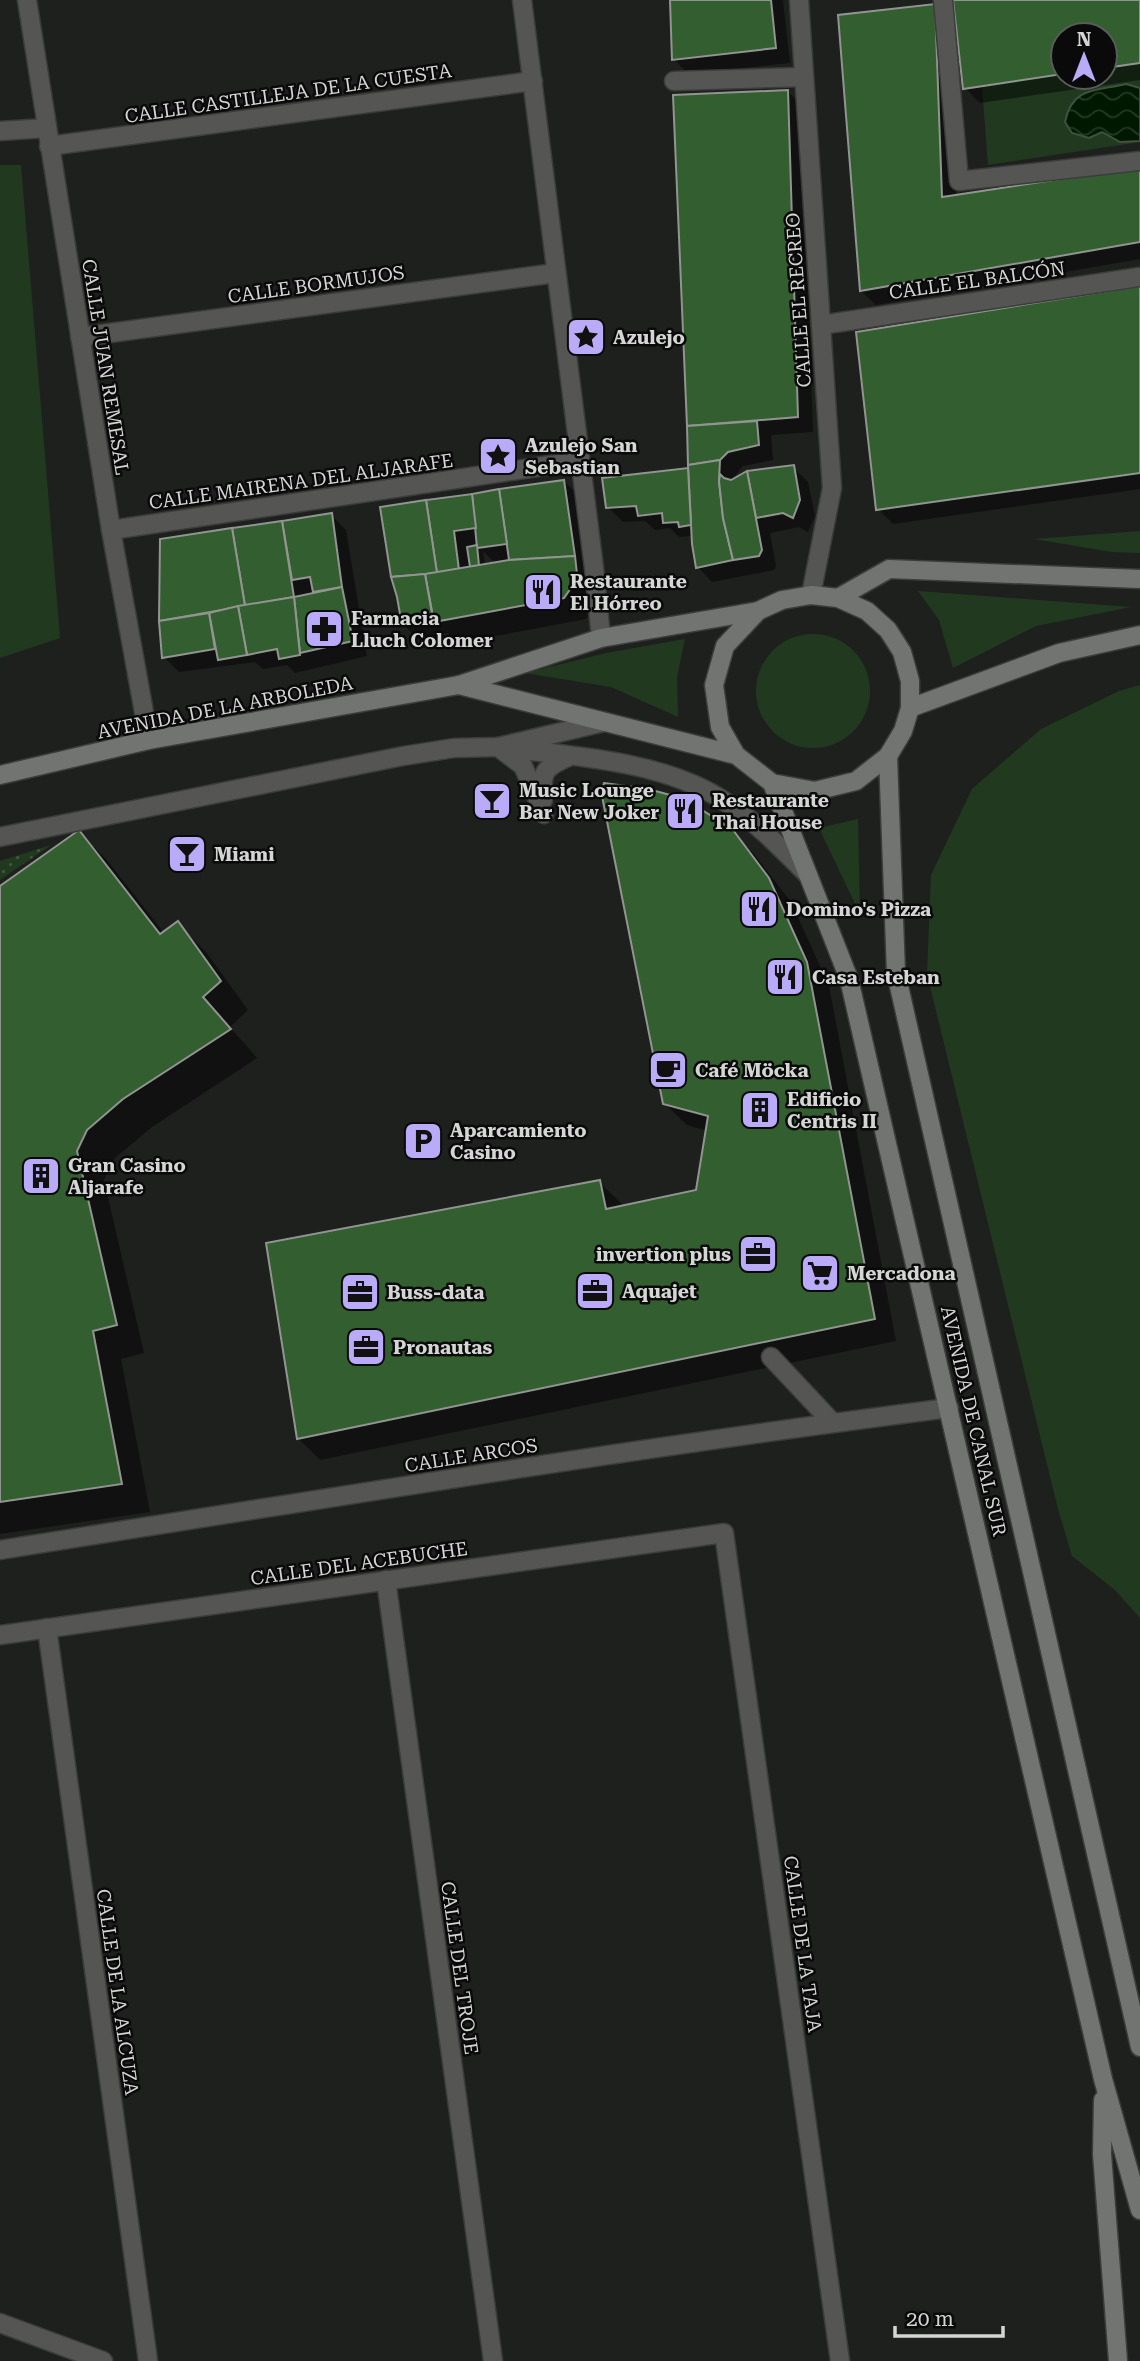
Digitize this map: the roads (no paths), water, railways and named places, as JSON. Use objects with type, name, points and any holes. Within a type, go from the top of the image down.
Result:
[{"type":"main road","points":[[838,598],[889,569],[1140,579]]},
{"type":"main road","points":[[811,595],[838,598],[867,611],[888,630],[902,652],[910,681],[910,708],[903,731],[888,756],[856,781],[815,791],[772,783],[736,755],[719,727],[714,685],[725,646],[758,611],[782,600],[811,595]]},
{"type":"main road","name":"AVENIDA DE LA ARBOLEDA","points":[[0,775],[149,740],[459,685],[601,638],[758,611]]},
{"type":"main road","points":[[910,708],[1059,653],[1140,635]]},
{"type":"main road","points":[[459,685],[736,755]]},
{"type":"main road","name":"AVENIDA DE CANAL SUR","points":[[888,756],[896,973],[1140,2047]]},
{"type":"main road","name":"AVENIDA DE CANAL SUR","points":[[772,783],[849,979],[1103,2079]]},
{"type":"main road","points":[[1103,2079],[1140,2210]]},
{"type":"main road","points":[[1103,2079],[1102,2154],[1118,2361]]},
{"type":"street","name":"CALLE JUAN REMESAL","points":[[27,0],[111,530],[149,740]]},
{"type":"street","points":[[522,0],[601,638]]},
{"type":"street","name":"CALLE EL RECREO","points":[[799,0],[832,488],[811,595]]},
{"type":"street","points":[[943,0],[959,181],[1140,161]]},
{"type":"street","points":[[674,81],[803,76]]},
{"type":"street","name":"CALLE CASTILLEJA DE LA CUESTA","points":[[0,131],[48,137],[533,81]]},
{"type":"street","name":"CALLE BORMUJOS","points":[[80,337],[556,273]]},
{"type":"street","name":"CALLE EL BALCÓN","points":[[821,324],[1140,277]]},
{"type":"street","name":"CALLE MAIRENA DEL ALJARAFE","points":[[111,530],[579,461]]},
{"type":"street","points":[[498,747],[604,722]]},
{"type":"street","points":[[498,747],[523,766],[544,814],[542,778],[548,766],[572,755]]},
{"type":"street","points":[[0,837],[403,756],[454,748],[498,747],[572,755],[672,775],[723,800],[774,842],[809,876]]},
{"type":"street","points":[[771,1357],[832,1422]]},
{"type":"street","name":"CALLE ARCOS","points":[[0,1550],[832,1422],[949,1408]]},
{"type":"street","name":"CALLE DEL ACEBUCHE","points":[[0,1635],[724,1533]]},
{"type":"street","name":"CALLE DE LA TAJA","points":[[724,1533],[841,2361]]},
{"type":"street","name":"CALLE DEL TROJE","points":[[386,1580],[493,2361]]},
{"type":"street","name":"CALLE DE LA ALCUZA","points":[[47,1628],[148,2361]]},
{"type":"street","points":[[0,2323],[103,2361]]},
{"type":"water","points":[[1126,84],[1140,88],[1140,141],[1120,142],[1102,132],[1089,138],[1072,133],[1065,122],[1068,110],[1074,102],[1092,91],[1119,91],[1119,85]]},
{"type":"place","name":"Azulejo","points":[[586,337]]},
{"type":"place","name":"Azulejo San Sebastian","points":[[498,456]]},
{"type":"place","name":"Restaurante El Hórreo","points":[[543,592]]},
{"type":"place","name":"Farmacia Lluch Colomer","points":[[324,629]]},
{"type":"place","name":"Music Lounge Bar New Joker","points":[[492,801]]},
{"type":"place","name":"Restaurante Thai House","points":[[685,811]]},
{"type":"place","name":"Miami","points":[[187,854]]},
{"type":"place","name":"Domino's Pizza","points":[[759,909]]},
{"type":"place","name":"Casa Esteban","points":[[785,977]]},
{"type":"place","name":"Café Möcka","points":[[668,1070]]},
{"type":"place","name":"Edificio Centris II","points":[[760,1110]]},
{"type":"place","name":"Aparcamiento Casino","points":[[423,1141]]},
{"type":"place","name":"Gran Casino Aljarafe","points":[[41,1176]]},
{"type":"place","name":"invertion plus","points":[[758,1254]]},
{"type":"place","name":"Mercadona","points":[[820,1273]]},
{"type":"place","name":"Aquajet","points":[[595,1291]]},
{"type":"place","name":"Buss-data","points":[[360,1292]]},
{"type":"place","name":"Pronautas","points":[[366,1347]]}]
